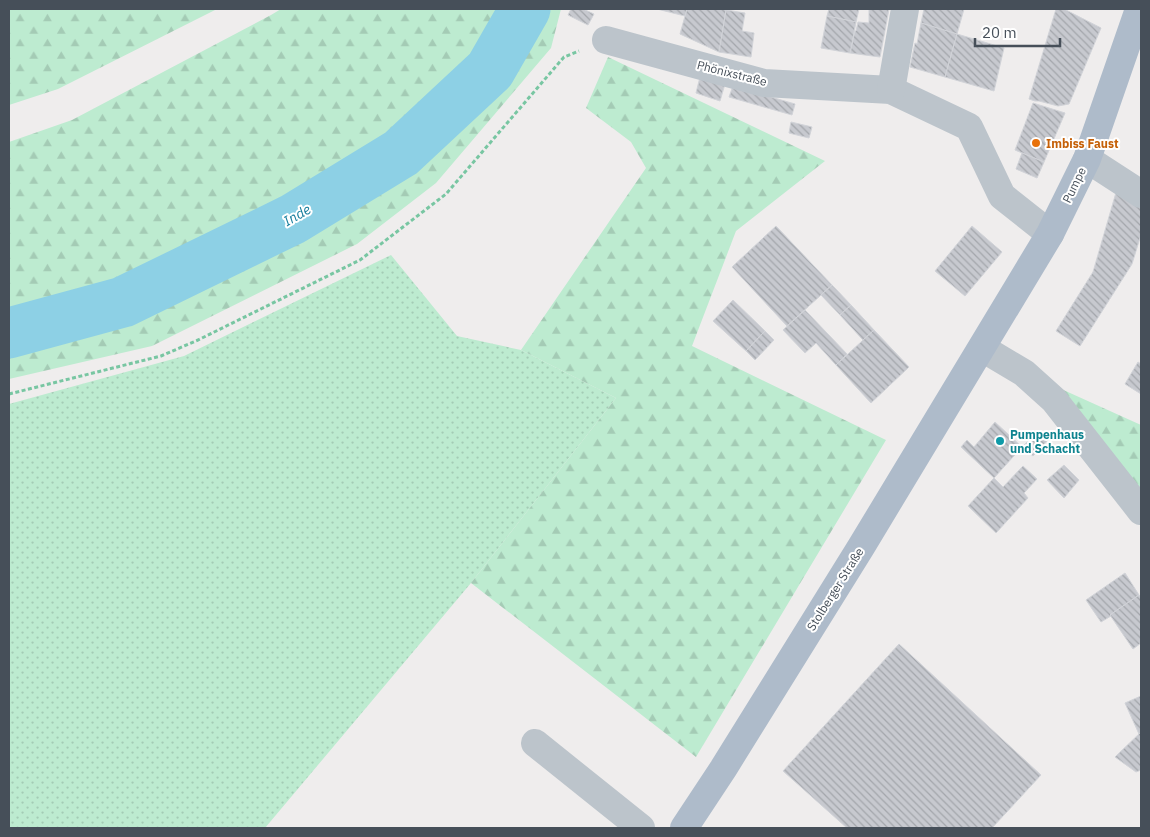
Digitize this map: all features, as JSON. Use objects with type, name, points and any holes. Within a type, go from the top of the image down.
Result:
[{"type":"main road","name":"Pumpe","points":[[982,348],[1050,234],[1087,159],[1139,9]]},
{"type":"main road","name":"Stolberger Straße","points":[[684,828],[724,769],[982,348]]},
{"type":"street","points":[[891,90],[905,9]]},
{"type":"street","name":"Phönixstraße","points":[[606,40],[764,83],[891,90],[969,127],[1002,196],[1050,234]]},
{"type":"street","points":[[1087,159],[1141,194]]},
{"type":"street","points":[[982,348],[1024,373],[1054,400],[1141,512]]},
{"type":"street","points":[[535,743],[641,828]]},
{"type":"path","points":[[9,394],[161,356],[198,340],[360,260],[446,194],[564,57],[606,40]]},
{"type":"green space","points":[[9,9],[217,9],[58,89],[9,105]]},
{"type":"green space","points":[[281,9],[561,9],[551,48],[436,183],[357,244],[152,346],[9,379],[9,142],[72,120]]},
{"type":"green space","points":[[608,57],[825,161],[736,231],[692,346],[886,440],[696,757],[471,583],[616,398],[521,350],[646,168],[631,142],[586,108]]},
{"type":"green space","points":[[391,255],[457,336],[521,350],[616,398],[471,583],[265,828],[9,828],[9,404],[184,356]]},
{"type":"green space","points":[[1059,388],[1141,425],[1141,489]]},
{"type":"building","points":[[571,9],[583,9],[594,14],[588,25],[568,15]]},
{"type":"building","points":[[657,9],[687,9],[685,16]]},
{"type":"building","points":[[687,9],[726,10],[719,52],[680,34]]},
{"type":"building","points":[[829,9],[859,9],[856,22],[827,16]]},
{"type":"building","points":[[869,9],[889,9],[880,57],[850,53],[858,22],[869,23]]},
{"type":"building","points":[[924,9],[964,9],[957,34],[921,23]]},
{"type":"building","points":[[1056,9],[1064,9],[1101,28],[1069,104],[1058,106],[1029,99]]},
{"type":"building","points":[[726,10],[745,13],[742,31],[754,33],[751,57],[719,52]]},
{"type":"building","points":[[827,16],[856,22],[850,53],[821,48]]},
{"type":"building","points":[[921,23],[957,34],[945,77],[910,67]]},
{"type":"building","points":[[957,34],[1004,48],[994,91],[945,77]]},
{"type":"building","points":[[700,77],[725,84],[720,101],[696,93]]},
{"type":"building","points":[[733,86],[795,104],[792,115],[729,97]]},
{"type":"building","points":[[1033,103],[1065,113],[1044,162],[1015,150]]},
{"type":"building","points":[[791,122],[812,127],[809,138],[789,133]]},
{"type":"building","points":[[1022,153],[1044,162],[1037,178],[1016,169]]},
{"type":"building","points":[[1117,189],[1141,204],[1141,239],[1132,264],[1080,346],[1056,331],[1093,272]]},
{"type":"building","points":[[776,226],[832,285],[787,326],[732,267]]},
{"type":"building","points":[[972,226],[1002,252],[965,296],[935,271]]},
{"type":"building","points":[[832,285],[851,305],[840,315],[821,295]]},
{"type":"building","points":[[733,300],[765,331],[746,351],[713,321]]},
{"type":"building","points":[[851,305],[874,330],[863,340],[840,315]]},
{"type":"building","points":[[805,310],[847,354],[836,365],[816,343],[805,353],[783,330]]},
{"type":"building","points":[[874,330],[909,367],[871,403],[836,365]]},
{"type":"building","points":[[765,331],[774,340],[755,360],[746,351]]},
{"type":"building","points":[[1138,362],[1141,364],[1141,394],[1125,384]]},
{"type":"building","points":[[995,422],[1022,447],[994,478],[961,447],[967,440],[974,447]]},
{"type":"building","points":[[1039,431],[1049,439],[1033,456],[1022,447]]},
{"type":"building","points":[[1064,465],[1079,480],[1064,498],[1047,480]]},
{"type":"building","points":[[1023,466],[1037,479],[1024,493],[1028,498],[996,533],[968,506],[994,478],[1003,487]]},
{"type":"building","points":[[1125,573],[1139,595],[1101,622],[1086,600]]},
{"type":"building","points":[[1139,595],[1141,598],[1141,643],[1133,649],[1110,615]]},
{"type":"building","points":[[899,644],[1041,775],[992,828],[847,828],[783,771]]},
{"type":"building","points":[[1141,696],[1141,732],[1139,734],[1125,703]]},
{"type":"building","points":[[1141,732],[1141,770],[1136,772],[1115,757]]},
{"type":"waterway","name":"Inde","points":[[9,333],[123,302],[293,219],[401,153],[490,70],[525,9]]},
{"type":"place","name":"Imbiss Faust","points":[[1036,143]]},
{"type":"place","name":"Pumpenhaus und Schacht","points":[[1000,441]]}]
